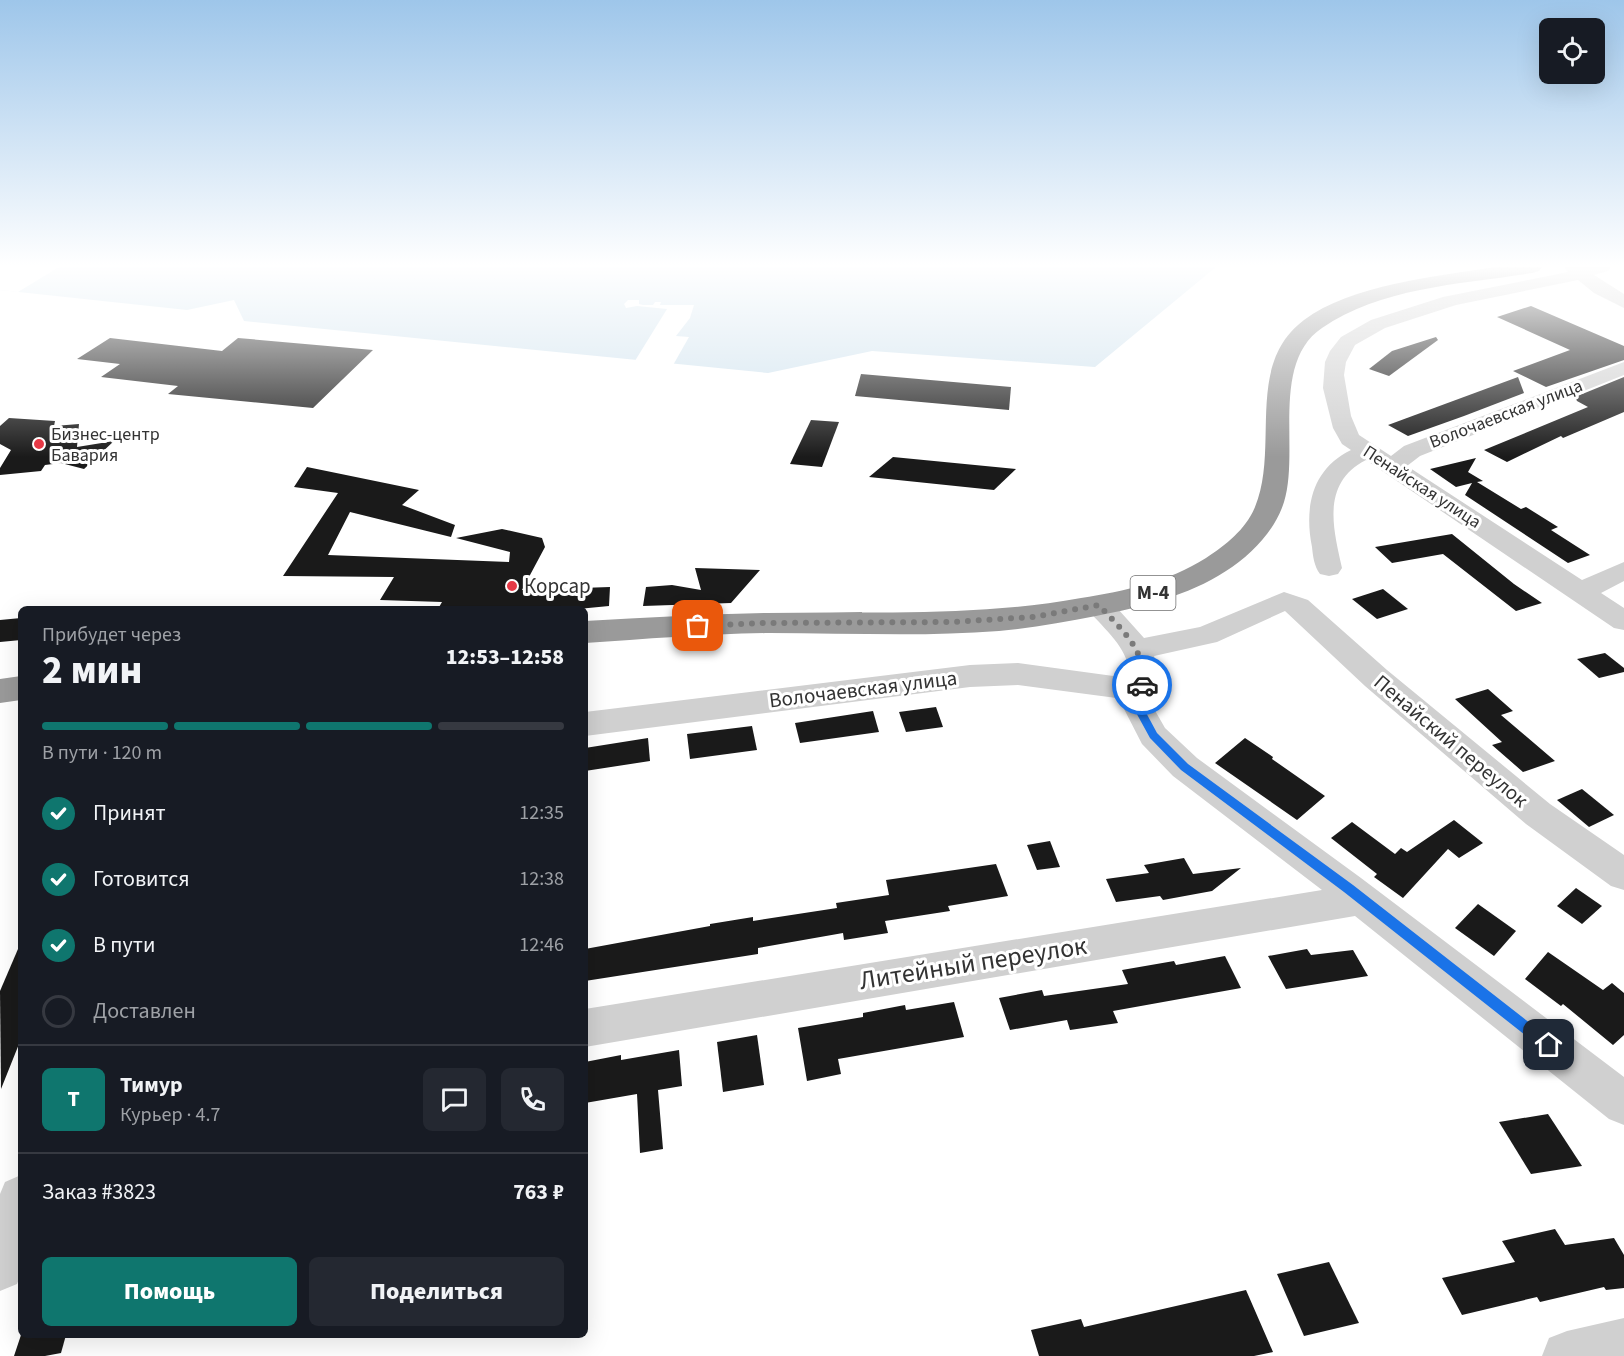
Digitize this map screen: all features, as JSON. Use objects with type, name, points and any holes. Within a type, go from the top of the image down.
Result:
[{"type":"highway","name":"М-4","points":[[588,632],[765,623],[951,622],[1033,617],[1137,598],[1191,579],[1233,553],[1257,528],[1272,499],[1282,373],[1292,345],[1305,330]]},
{"type":"highway","points":[[0,691],[18,688]]},
{"type":"street","name":"Пенайская улица","points":[[1368,330],[1348,341],[1338,354],[1333,368],[1341,422],[1350,439],[1624,621]]},
{"type":"street","name":"Волочаевская улица","points":[[1392,466],[1412,451],[1624,368]]},
{"type":"street","points":[[1329,568],[1320,525],[1322,498],[1334,474],[1342,464],[1366,451]]},
{"type":"street","points":[[1581,592],[1624,570]]},
{"type":"street","name":"Пенайский переулок","points":[[1138,649],[1207,635],[1284,601],[1298,606],[1376,678],[1538,814],[1624,875]]},
{"type":"street","points":[[1099,605],[1138,649],[1144,673],[1138,707],[1153,736],[1185,767],[1361,899],[1624,1104]]},
{"type":"street","name":"Волочаевская улица","points":[[588,724],[970,676],[1018,674],[1141,691]]},
{"type":"street","name":"Литейный переулок","points":[[588,1028],[1361,899]]},
{"type":"street","points":[[0,1267],[18,1208]]},
{"type":"street","points":[[1567,1356],[1624,1343]]},
{"type":"water","points":[[338,330],[1139,330],[1095,367],[872,351],[768,373]]},
{"type":"pier","points":[[654,330],[680,330],[676,336],[689,337],[672,367],[633,364]]},
{"type":"building","points":[[1526,330],[1587,330],[1624,346],[1624,360],[1546,387],[1513,371],[1570,350]]},
{"type":"building","points":[[1436,337],[1438,340],[1389,376],[1369,369],[1392,351]]},
{"type":"building","points":[[110,338],[222,351],[238,338],[373,350],[313,408],[168,394],[178,386],[101,377],[120,364],[77,359]]},
{"type":"building","points":[[861,374],[1011,387],[1009,410],[855,396]]},
{"type":"building","points":[[1518,377],[1524,393],[1464,416],[1408,436],[1388,425]]},
{"type":"building","points":[[1624,377],[1624,412],[1563,438],[1561,436],[1507,462],[1484,450],[1588,407],[1577,401],[1575,397]]},
{"type":"building","name":"Бизнес-центр Бавария","points":[[9,418],[55,421],[54,426],[79,424],[77,447],[114,441],[84,469],[61,463],[45,465],[41,471],[0,475],[0,468],[11,450],[0,444],[0,426]]},
{"type":"building","points":[[811,420],[839,422],[822,467],[790,464]]},
{"type":"building","points":[[893,457],[1016,469],[994,490],[869,477]]},
{"type":"building","points":[[1476,458],[1468,472],[1483,481],[1477,482],[1521,509],[1526,507],[1558,527],[1551,530],[1590,555],[1568,563],[1465,495],[1472,483],[1456,487],[1430,469]]},
{"type":"building","points":[[307,467],[419,490],[402,505],[455,525],[451,537],[350,512],[328,555],[509,562],[510,552],[456,538],[502,529],[542,538],[545,547],[522,590],[610,587],[609,606],[588,608],[588,606],[440,606],[442,602],[380,600],[394,577],[283,576],[338,493],[294,487]]},
{"type":"building","points":[[1452,534],[1514,584],[1542,603],[1516,611],[1443,554],[1392,563],[1375,547]]},
{"type":"building","points":[[695,568],[760,570],[731,603],[643,606],[646,587],[672,585],[701,590]]},
{"type":"building","points":[[1383,589],[1408,609],[1377,619],[1352,599]]},
{"type":"building","points":[[18,618],[18,640],[0,642],[0,620]]},
{"type":"building","points":[[1605,653],[1624,668],[1624,672],[1599,678],[1577,659]]},
{"type":"building","points":[[1488,689],[1513,711],[1501,715],[1555,761],[1523,772],[1492,745],[1502,742],[1455,699]]},
{"type":"building","points":[[936,707],[943,727],[906,732],[899,712]]},
{"type":"building","points":[[873,711],[879,732],[800,743],[795,723]]},
{"type":"building","points":[[752,726],[757,750],[690,759],[687,734]]},
{"type":"building","points":[[648,738],[650,761],[588,771],[588,748]]},
{"type":"building","points":[[1245,738],[1325,796],[1297,820],[1215,763]]},
{"type":"building","points":[[1582,789],[1614,815],[1589,827],[1557,800]]},
{"type":"building","points":[[1454,820],[1483,843],[1459,858],[1448,849],[1403,898],[1374,877],[1377,874],[1331,838],[1352,822],[1395,854],[1401,848],[1407,852]]},
{"type":"building","points":[[1050,841],[1060,867],[1037,870],[1027,845]]},
{"type":"building","points":[[1184,858],[1193,874],[1241,868],[1212,891],[1163,900],[1160,896],[1116,902],[1106,879],[1149,873],[1144,865]]},
{"type":"building","points":[[996,864],[1008,896],[948,906],[950,911],[885,921],[888,933],[844,940],[843,933],[758,948],[758,954],[588,981],[588,948],[753,917],[753,921],[837,908],[836,903],[889,895],[886,880]]},
{"type":"building","points":[[1576,888],[1602,906],[1582,924],[1557,906]]},
{"type":"building","points":[[1478,904],[1516,931],[1494,956],[1455,928]]},
{"type":"building","points":[[18,949],[18,1046],[1,1089],[0,991]]},
{"type":"building","points":[[1307,949],[1311,955],[1353,950],[1368,976],[1286,989],[1268,956]]},
{"type":"building","points":[[1548,952],[1603,990],[1612,983],[1624,993],[1624,1035],[1613,1045],[1563,1004],[1561,1006],[1525,979]]},
{"type":"building","points":[[1225,956],[1241,988],[1113,1011],[1118,1023],[1070,1030],[1067,1020],[1010,1030],[999,998],[1042,990],[1044,996],[1128,984],[1122,970],[1174,961],[1176,965]]},
{"type":"building","points":[[954,1002],[964,1037],[838,1059],[841,1074],[807,1081],[798,1028],[863,1017],[863,1013],[905,1005],[906,1010]]},
{"type":"building","points":[[757,1035],[764,1085],[723,1092],[717,1042]]},
{"type":"building","points":[[679,1050],[682,1086],[658,1090],[663,1149],[640,1153],[637,1094],[588,1102],[588,1061],[621,1055],[621,1060]]},
{"type":"building","points":[[1548,1114],[1582,1166],[1531,1174],[1499,1122]]},
{"type":"building","points":[[1555,1229],[1565,1245],[1614,1238],[1624,1255],[1624,1288],[1606,1290],[1604,1287],[1540,1302],[1537,1297],[1462,1315],[1442,1278],[1515,1262],[1502,1241]]},
{"type":"building","points":[[1329,1262],[1359,1323],[1304,1336],[1277,1274]]},
{"type":"building","points":[[1246,1290],[1273,1352],[1254,1356],[1039,1356],[1031,1330],[1081,1319],[1084,1327]]},
{"type":"building","points":[[20,1338],[65,1338],[61,1353],[45,1356],[14,1356]]},
{"type":"way so far","points":[[698,626],[994,620],[1033,617],[1099,605],[1138,649],[1144,673],[1142,685]]},
{"type":"place","name":"Бизнес-центр Бавария","points":[[39,444]]},
{"type":"place","name":"Корсар","points":[[512,586]]},
{"type":"route","points":[[1142,685],[1138,707],[1153,736],[1185,767],[1348,889],[1549,1045]]}]
